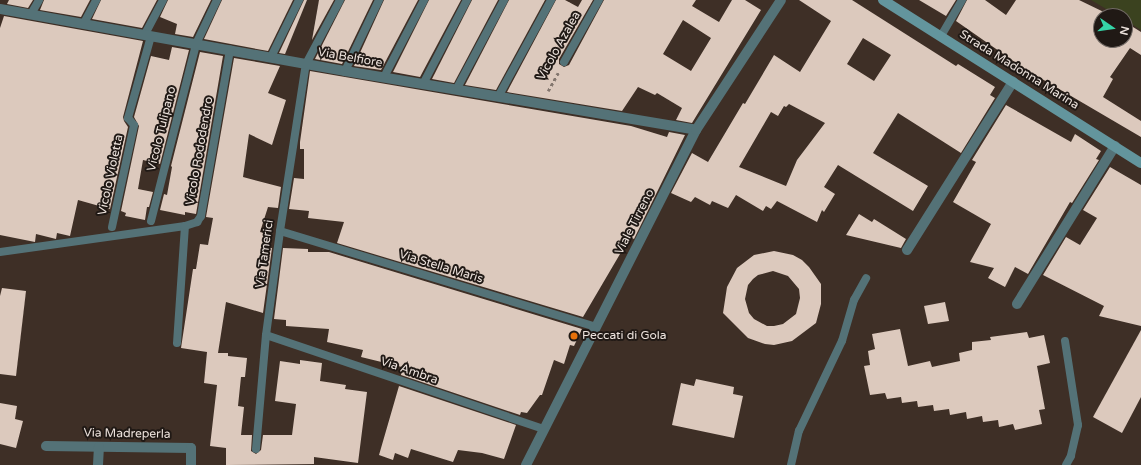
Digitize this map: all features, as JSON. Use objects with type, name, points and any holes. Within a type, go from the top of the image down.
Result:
[{"type":"street","name":"Viale Tirreno","points":[[526,465],[696,130],[781,0]]},
{"type":"street","name":"Strada Madonna Marina","points":[[883,0],[1141,163]]},
{"type":"street","name":"Via Belfiore","points":[[0,9],[345,71],[696,130]]},
{"type":"street","points":[[908,250],[1013,82]]},
{"type":"street","points":[[1017,304],[1115,146]]},
{"type":"street","name":"Via Madreperla","points":[[46,446],[191,448],[191,465]]},
{"type":"street","points":[[98,465],[99,447]]},
{"type":"lane","points":[[30,14],[39,0]]},
{"type":"lane","points":[[84,23],[96,0]]},
{"type":"lane","points":[[148,35],[163,0]]},
{"type":"lane","name":"Vicolo Tulipano","points":[[151,221],[196,44],[217,0]]},
{"type":"lane","points":[[271,57],[299,0]]},
{"type":"lane","name":"Via Tamerici","points":[[256,449],[266,335],[280,231],[306,64],[340,0]]},
{"type":"lane","points":[[345,71],[379,0]]},
{"type":"lane","points":[[384,77],[424,0]]},
{"type":"lane","points":[[423,84],[467,0]]},
{"type":"lane","points":[[456,90],[504,0]]},
{"type":"lane","points":[[498,97],[551,0]]},
{"type":"lane","name":"Vicolo Azalea","points":[[564,62],[599,0]]},
{"type":"lane","points":[[941,36],[962,0]]},
{"type":"lane","name":"Vicolo Violetta","points":[[112,227],[134,125],[128,118],[148,35]]},
{"type":"lane","name":"Vicolo Rododendro","points":[[185,226],[197,222],[201,216],[230,50]]},
{"type":"lane","points":[[0,252],[185,226],[176,344]]},
{"type":"lane","name":"Via Stella Maris","points":[[280,231],[596,327]]},
{"type":"lane","points":[[791,465],[799,431],[842,341],[854,300],[866,278]]},
{"type":"lane","name":"Via Ambra","points":[[266,335],[544,429]]},
{"type":"lane","points":[[1065,341],[1078,425],[1071,456],[1066,465]]},
{"type":"path","name":"Vicolo Azalea","points":[[542,104],[564,62]]},
{"type":"green space","points":[[1091,0],[1141,0],[1141,30],[1133,25],[1133,8],[1104,8]]},
{"type":"building","points":[[9,0],[33,0],[28,8],[7,4]]},
{"type":"building","points":[[44,0],[90,0],[81,17],[40,10]]},
{"type":"building","points":[[101,0],[157,0],[142,28],[92,19]]},
{"type":"building","points":[[168,0],[211,0],[193,37],[175,34],[177,24],[160,17]]},
{"type":"building","points":[[222,0],[293,0],[268,51],[204,39]]},
{"type":"building","points":[[304,0],[307,0],[285,54],[279,53]]},
{"type":"building","points":[[319,0],[334,0],[312,40]]},
{"type":"building","points":[[345,0],[373,0],[342,64],[315,59]]},
{"type":"building","points":[[384,0],[418,0],[381,70],[354,66]]},
{"type":"building","points":[[429,0],[461,0],[420,77],[393,72]]},
{"type":"building","points":[[472,0],[498,0],[454,83],[432,79]]},
{"type":"building","points":[[509,0],[545,0],[496,90],[465,85]]},
{"type":"building","points":[[556,0],[565,0],[578,7],[582,0],[593,0],[559,59],[559,64],[564,67],[569,65],[604,0],[696,0],[692,6],[719,22],[732,0],[745,0],[761,10],[692,123],[676,120],[682,108],[657,93],[655,95],[638,87],[622,111],[507,92]],"holes":[[[683,20],[711,38],[691,71],[663,54]]]},
{"type":"building","points":[[799,0],[852,0],[956,66],[958,64],[995,87],[990,95],[995,98],[961,153],[898,113],[873,153],[928,186],[913,211],[838,165],[824,187],[835,194],[824,212],[822,210],[817,222],[777,201],[771,209],[766,206],[763,211],[736,195],[728,208],[712,201],[710,205],[695,197],[691,202],[671,193],[692,153],[708,162],[774,55],[800,72],[831,21]],"holes":[[[863,38],[891,55],[874,81],[847,64]],[[789,104],[825,123],[797,160],[786,186],[739,167],[771,112],[778,116],[784,106],[786,107]]]},
{"type":"building","points":[[919,0],[956,0],[946,16]]},
{"type":"building","points":[[967,0],[985,0],[1006,15],[1016,0],[1079,0],[1096,8],[1093,8],[1093,48],[1130,48],[1110,77],[1113,79],[1103,97],[1141,121],[1141,137],[1025,69],[956,21]]},
{"type":"building","points":[[4,16],[143,41],[123,117],[128,127],[110,209],[78,200],[70,236],[57,233],[56,239],[36,234],[35,242],[0,235],[0,28]]},
{"type":"building","points":[[1133,27],[1141,32],[1141,55],[1130,48],[1133,48]]},
{"type":"building","points":[[172,47],[189,50],[160,164],[143,160],[138,189],[153,192],[149,207],[147,207],[145,220],[125,216],[126,213],[121,211],[139,126],[134,117],[151,56],[169,60]]},
{"type":"building","points":[[200,52],[223,56],[196,214],[185,212],[185,215],[160,210],[164,194],[167,195],[171,166]]},
{"type":"building","points":[[234,58],[280,66],[268,93],[286,100],[272,145],[249,134],[243,177],[281,187],[278,208],[268,207],[260,232],[268,234],[265,248],[272,248],[263,313],[226,302],[218,353],[228,353],[228,356],[247,358],[245,377],[241,377],[238,406],[244,407],[241,435],[252,435],[251,451],[256,454],[261,450],[263,435],[292,435],[296,404],[275,401],[280,361],[300,364],[300,360],[322,363],[320,381],[346,385],[345,389],[367,392],[358,463],[314,457],[314,464],[226,465],[226,448],[210,446],[217,385],[204,383],[207,352],[181,348],[193,269],[196,269],[200,244],[208,245],[213,218],[206,217]]},
{"type":"building","points":[[310,71],[631,126],[667,137],[669,132],[685,135],[634,239],[630,237],[583,317],[337,243],[344,222],[308,218],[309,211],[289,209],[294,178],[304,179],[304,149],[300,149],[300,142]]},
{"type":"building","points":[[1006,105],[1071,142],[1075,134],[1101,151],[1096,159],[1099,160],[1072,203],[1070,202],[1028,274],[1015,267],[1005,287],[988,278],[994,268],[970,262],[991,224],[953,202],[976,162],[972,160]]},
{"type":"building","points":[[1110,167],[1141,185],[1141,326],[1099,316],[1104,306],[1043,275],[1066,237],[1080,245],[1097,218],[1083,210]]},
{"type":"building","points":[[859,214],[872,222],[874,219],[906,239],[901,248],[846,235]]},
{"type":"building","points":[[283,248],[308,249],[308,252],[329,252],[582,329],[574,346],[570,345],[564,364],[554,360],[542,395],[540,395],[527,413],[521,412],[520,415],[401,375],[402,367],[361,357],[363,350],[327,342],[329,329],[286,326],[286,320],[274,319]]},
{"type":"building","points":[[774,251],[793,255],[802,260],[809,267],[821,284],[821,304],[816,323],[792,341],[774,345],[765,344],[748,338],[723,313],[727,287],[737,268],[754,255]],"holes":[[[773,271],[788,276],[799,289],[800,298],[796,314],[783,324],[774,326],[767,326],[754,319],[749,313],[745,299],[748,285],[758,275]]]},
{"type":"building","points":[[2,288],[26,291],[16,376],[0,374],[0,296]]},
{"type":"building","points":[[945,302],[949,321],[928,324],[924,306]]},
{"type":"building","points":[[900,329],[908,366],[930,361],[932,367],[960,361],[959,353],[972,350],[972,342],[991,340],[990,337],[1027,332],[1029,338],[1044,335],[1050,363],[1037,366],[1045,409],[1039,410],[1042,424],[1015,430],[1013,424],[999,427],[998,420],[983,422],[982,416],[967,419],[966,412],[950,415],[949,409],[934,411],[933,405],[918,407],[917,401],[902,403],[901,397],[887,399],[885,393],[870,395],[864,366],[870,365],[868,351],[875,349],[872,334]]},
{"type":"building","points":[[1141,330],[1141,397],[1122,433],[1093,417]]},
{"type":"building","points":[[696,379],[734,387],[733,394],[743,396],[734,438],[672,425],[681,383],[694,386]]},
{"type":"building","points":[[399,386],[516,425],[504,459],[482,453],[458,450],[453,462],[411,449],[408,458],[395,453],[393,460],[379,455]]},
{"type":"building","points":[[0,403],[17,406],[15,419],[23,421],[16,448],[0,444]]},
{"type":"place","name":"Peccati di Gola","points":[[574,336]]}]
